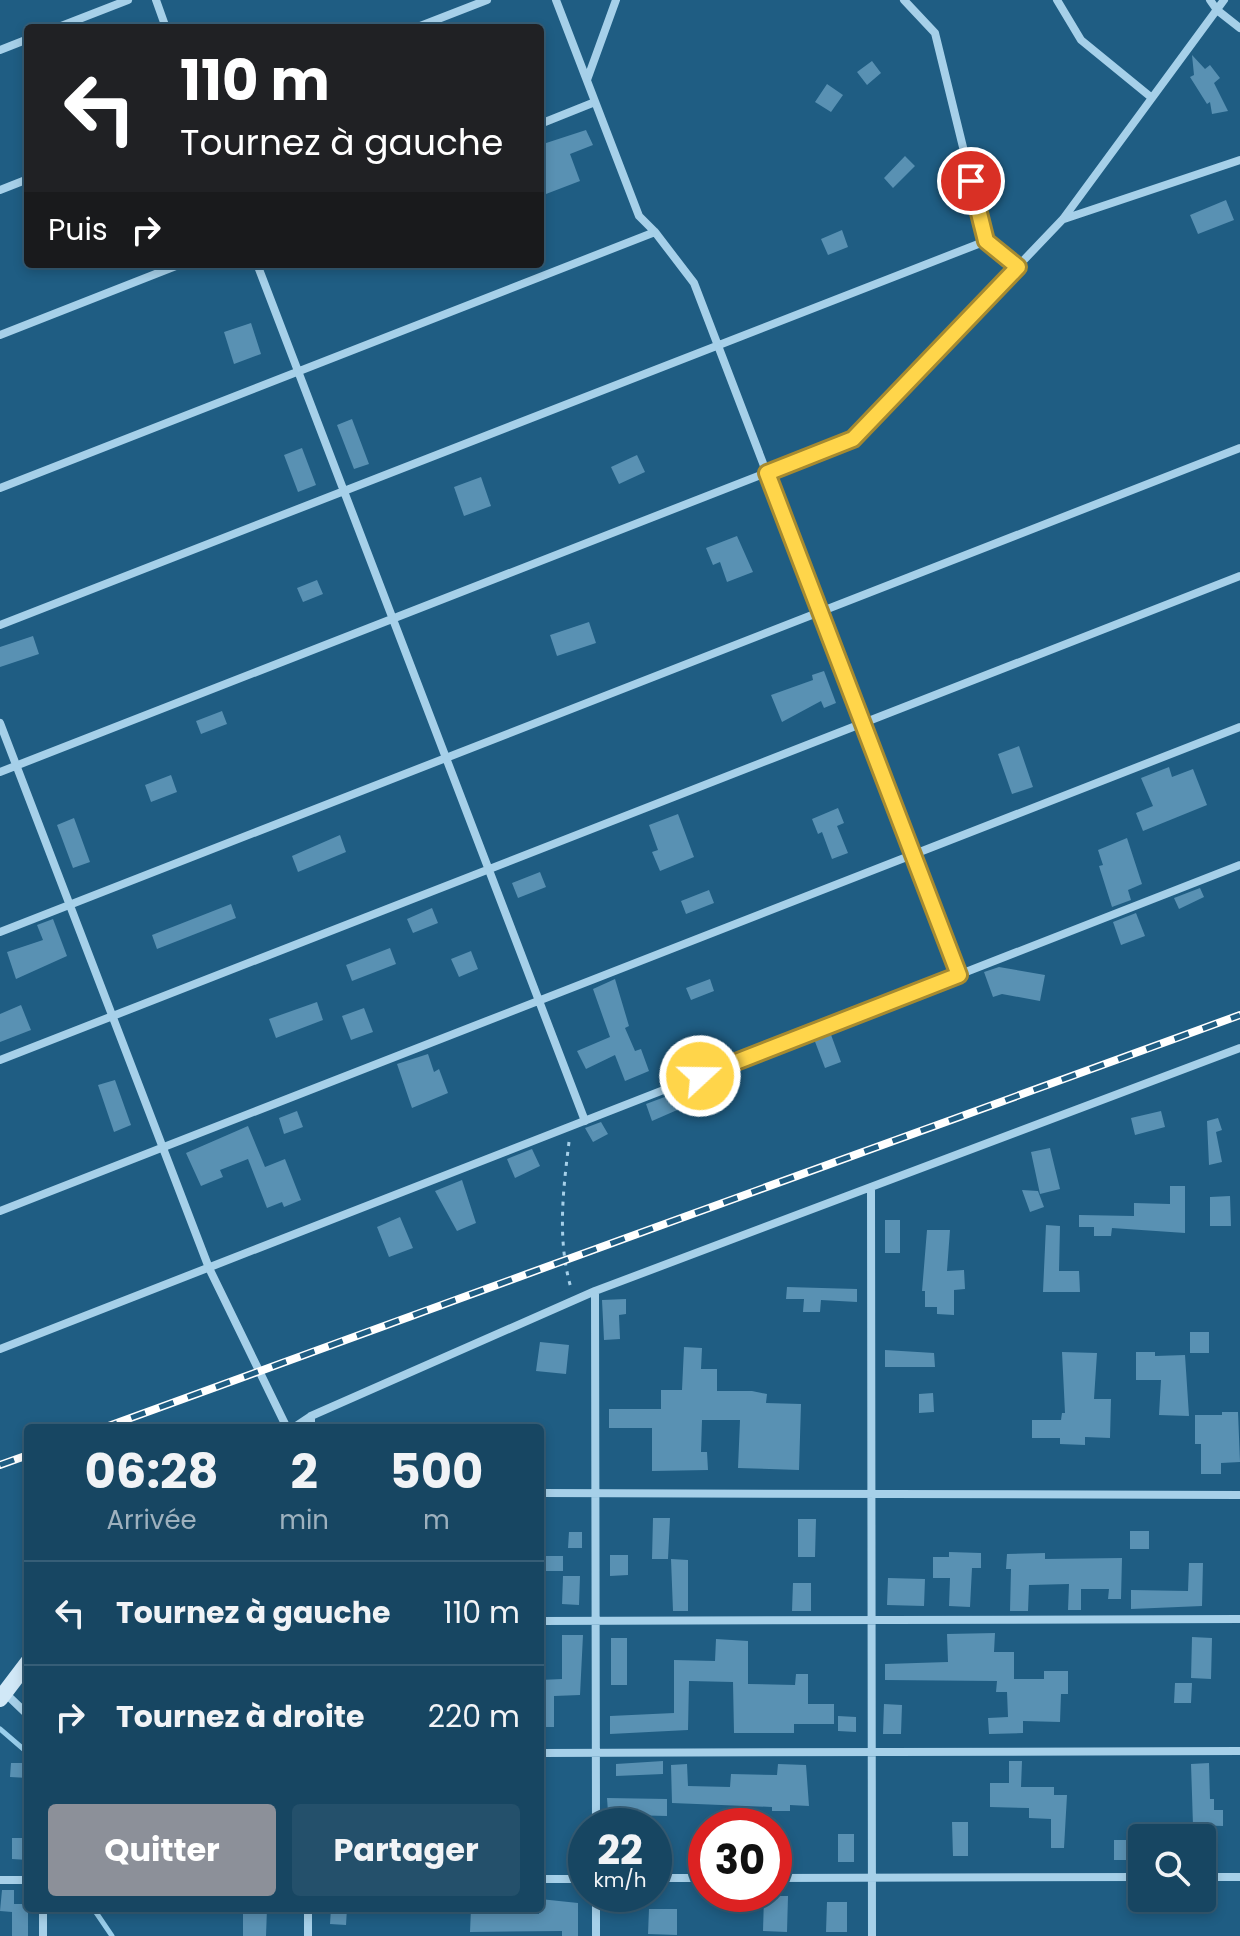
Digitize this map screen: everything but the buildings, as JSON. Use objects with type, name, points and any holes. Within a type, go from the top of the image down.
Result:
[{"type":"street","points":[[66,24],[128,0]]},
{"type":"street","points":[[156,0],[165,24]]},
{"type":"street","points":[[425,24],[487,0]]},
{"type":"street","points":[[556,0],[639,216],[694,283],[959,975]]},
{"type":"street","points":[[587,81],[616,0]]},
{"type":"street","points":[[904,0],[935,33],[986,241],[1018,267]]},
{"type":"street","points":[[1057,0],[1081,40],[1152,98]]},
{"type":"street","points":[[1210,0],[1217,10],[1240,28]]},
{"type":"street","points":[[0,772],[853,439],[1063,219],[1224,0]]},
{"type":"street","points":[[0,50],[24,41]]},
{"type":"street","points":[[544,122],[595,102]]},
{"type":"street","points":[[1063,219],[1240,160]]},
{"type":"street","points":[[0,190],[24,181]]},
{"type":"street","points":[[0,488],[655,232]]},
{"type":"street","points":[[0,625],[986,241]]},
{"type":"street","points":[[0,335],[171,268]]},
{"type":"street","points":[[259,268],[585,1121]]},
{"type":"street","points":[[0,932],[1240,448]]},
{"type":"street","points":[[0,1060],[1240,576]]},
{"type":"street","points":[[0,723],[209,1268],[285,1424]]},
{"type":"street","points":[[0,1211],[1240,727]]},
{"type":"street","points":[[0,1349],[1240,865]]},
{"type":"street","points":[[299,1424],[595,1291],[1240,1048]]},
{"type":"street","points":[[871,1187],[872,1936]]},
{"type":"street","points":[[595,1291],[596,1808]]},
{"type":"street","points":[[311,1416],[311,1424]]},
{"type":"street","points":[[544,1493],[1240,1495]]},
{"type":"street","points":[[544,1621],[1240,1619]]},
{"type":"street","points":[[24,1667],[2,1696],[24,1712]]},
{"type":"street","points":[[544,1753],[1240,1751]]},
{"type":"street","points":[[792,1878],[1128,1877]]},
{"type":"street","points":[[1216,1877],[1240,1877]]},
{"type":"street","points":[[544,1879],[568,1879]]},
{"type":"street","points":[[0,1880],[24,1880]]},
{"type":"street","points":[[43,1912],[43,1936]]},
{"type":"street","points":[[308,1912],[308,1936]]},
{"type":"street","points":[[596,1912],[596,1936]]},
{"type":"path","points":[[570,1126],[562,1199],[563,1261],[574,1300]]},
{"type":"waterway","points":[[0,1729],[24,1750]]},
{"type":"waterway","points":[[96,1912],[112,1936]]},
{"type":"railway","points":[[114,1424],[1240,1015]]},
{"type":"railway","points":[[0,1465],[24,1456]]},
{"type":"route","points":[[700,1076],[959,975],[767,473],[853,439],[1018,267],[986,241],[971,181]]}]
